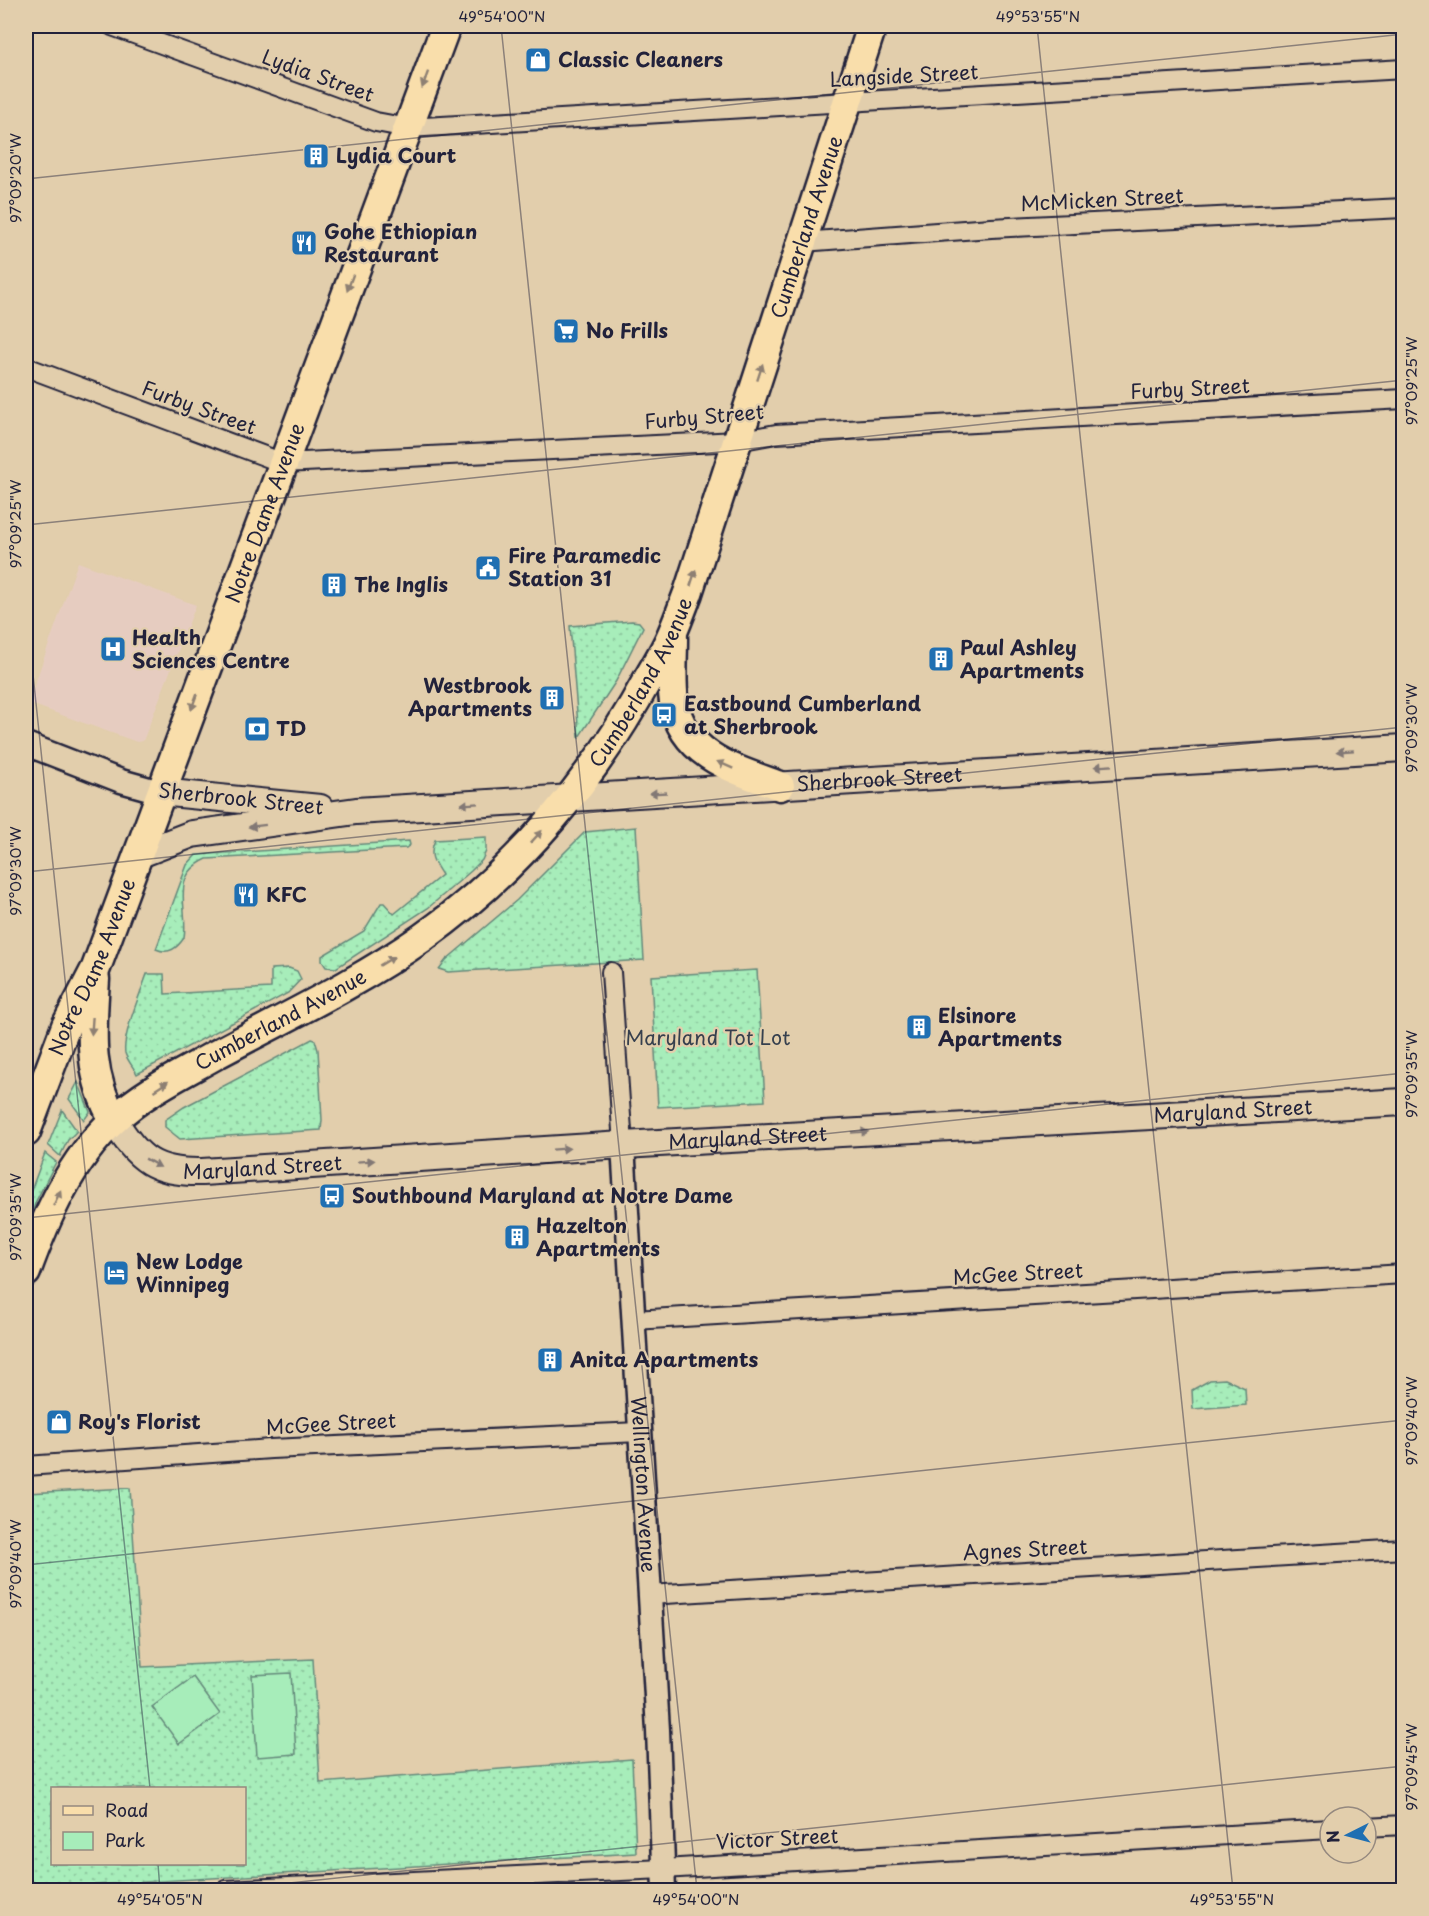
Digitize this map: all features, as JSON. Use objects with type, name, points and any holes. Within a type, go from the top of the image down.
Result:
[{"type":"main road","name":"Notre Dame Avenue","points":[[26,1132],[66,1026],[96,968],[446,26]]},
{"type":"main road","name":"Cumberland Avenue","points":[[114,1120],[188,1070],[362,976],[421,939],[464,906],[528,846],[590,772],[629,714],[673,633],[738,441],[872,26]]},
{"type":"main road","points":[[673,633],[673,690],[683,729],[696,746],[720,764],[780,786]]},
{"type":"main road","name":"Sherbrook Street","points":[[138,855],[192,834],[356,811],[1404,748]]},
{"type":"main road","name":"Sherbrook Street","points":[[160,792],[356,811]]},
{"type":"main road","points":[[26,1272],[35,1245],[62,1187],[91,1146],[114,1120],[100,1091],[93,1059],[91,1040],[96,968]]},
{"type":"main road","name":"Maryland Street","points":[[114,1120],[131,1146],[148,1161],[170,1171],[189,1173],[623,1145],[1404,1102]]},
{"type":"street","name":"Lydia Street","points":[[112,26],[376,122],[408,128]]},
{"type":"street","name":"Langside Street","points":[[408,128],[1404,69]]},
{"type":"street","name":"McMicken Street","points":[[802,242],[991,228],[1404,208]]},
{"type":"street","name":"Furby Street","points":[[26,367],[283,463],[738,441],[776,434],[1404,399]]},
{"type":"street","name":"Sherbrook Street","points":[[26,744],[121,781],[160,792]]},
{"type":"street","name":"Wellington Avenue","points":[[611,972],[658,1730],[664,1880]]},
{"type":"street","name":"McGee Street","points":[[634,1320],[1404,1274]]},
{"type":"street","name":"McGee Street","points":[[26,1466],[271,1449],[639,1432]]},
{"type":"street","name":"Agnes Street","points":[[650,1595],[1404,1549]]},
{"type":"street","points":[[1378,1826],[1404,1825]]},
{"type":"street","name":"Victor Street","points":[[226,1890],[664,1880],[1318,1830]]},
{"type":"shaded area","name":"Health Sciences Centre","points":[[78,562],[196,605],[143,741],[137,742],[28,703]]},
{"type":"green space","points":[[639,622],[643,627],[616,681],[579,737],[570,626]]},
{"type":"green space","points":[[636,827],[644,960],[448,972],[439,969],[446,960],[517,900],[585,832]]},
{"type":"green space","points":[[486,837],[486,851],[482,860],[428,908],[336,968],[326,967],[322,956],[364,931],[381,903],[384,903],[394,914],[442,875],[432,855],[435,840]]},
{"type":"green space","points":[[409,841],[410,845],[406,848],[207,859],[195,866],[184,883],[184,938],[172,950],[156,949],[187,865],[196,855]]},
{"type":"green space","points":[[289,968],[297,971],[301,979],[288,993],[137,1074],[126,1056],[125,1045],[129,1025],[147,974],[164,974],[165,994],[271,988],[271,969]]},
{"type":"green space","name":"Maryland Tot Lot","points":[[757,970],[765,1101],[658,1107],[651,976]]},
{"type":"green space","points":[[312,1039],[315,1040],[318,1050],[321,1130],[180,1139],[165,1127],[165,1120],[184,1107]]},
{"type":"green space","points":[[78,1082],[90,1112],[84,1120],[69,1099]]},
{"type":"green space","points":[[62,1110],[77,1131],[68,1140],[60,1156],[48,1145]]},
{"type":"green space","points":[[45,1153],[56,1162],[36,1201],[26,1228],[26,1204]]},
{"type":"green space","points":[[1225,1379],[1245,1388],[1246,1405],[1193,1409],[1192,1390],[1210,1380]]},
{"type":"green space","points":[[130,1488],[142,1667],[313,1659],[320,1783],[632,1759],[636,1853],[26,1889],[26,1493]]},
{"type":"green space","points":[[291,1673],[296,1754],[257,1757],[252,1675]]},
{"type":"green space","points":[[193,1677],[220,1714],[179,1744],[152,1707]]},
{"type":"place","name":"Classic Cleaners","points":[[538,60]]},
{"type":"place","name":"Lydia Court","points":[[316,156]]},
{"type":"place","name":"Gohe Ethiopian Restaurant","points":[[304,243]]},
{"type":"place","name":"No Frills","points":[[566,331]]},
{"type":"place","name":"Fire Paramedic Station 31","points":[[488,568]]},
{"type":"place","name":"The Inglis","points":[[334,585]]},
{"type":"place","name":"Health Sciences Centre","points":[[113,649]]},
{"type":"place","name":"Paul Ashley Apartments","points":[[941,659]]},
{"type":"place","name":"Westbrook Apartments","points":[[552,698]]},
{"type":"place","name":"Eastbound Cumberland at Sherbrook","points":[[664,715]]},
{"type":"place","name":"TD","points":[[257,729]]},
{"type":"place","name":"KFC","points":[[246,895]]},
{"type":"place","name":"Elsinore Apartments","points":[[919,1027]]},
{"type":"place","name":"Southbound Maryland at Notre Dame","points":[[332,1196]]},
{"type":"place","name":"Hazelton Apartments","points":[[517,1237]]},
{"type":"place","name":"New Lodge Winnipeg","points":[[116,1273]]},
{"type":"place","name":"Anita Apartments","points":[[550,1360]]},
{"type":"place","name":"Roy's Florist","points":[[59,1422]]}]
